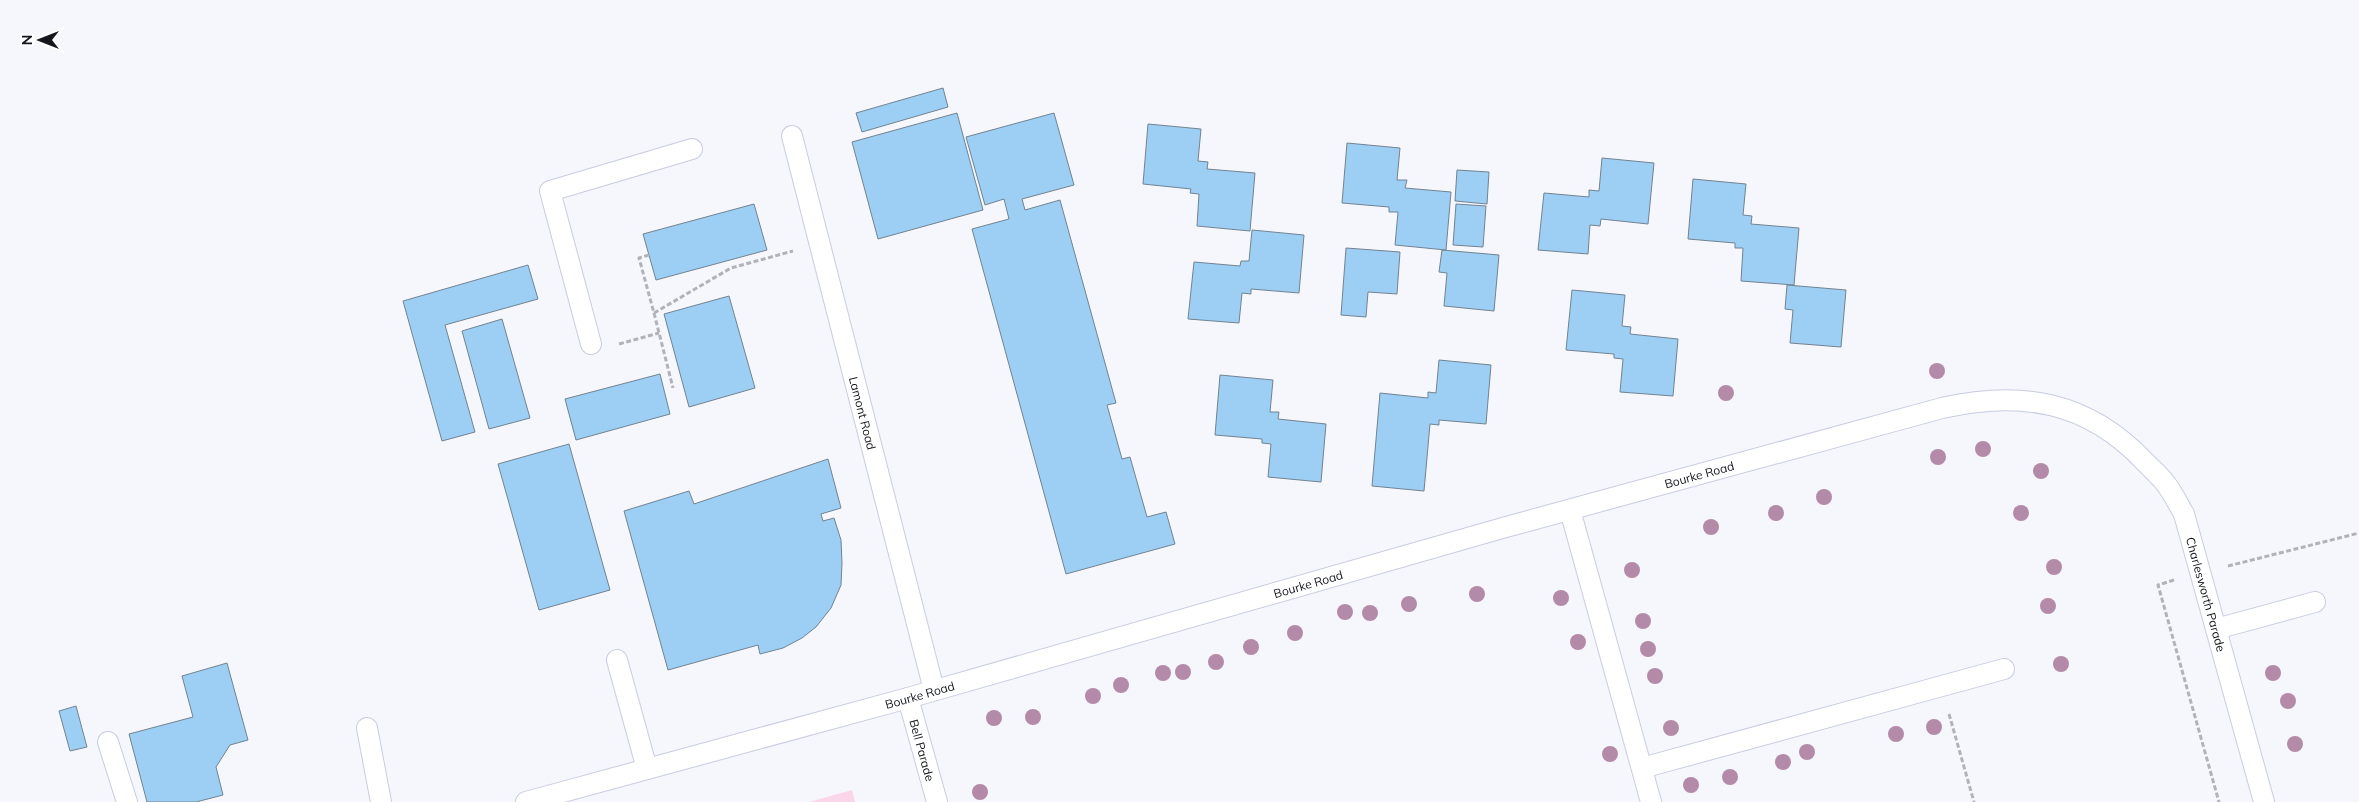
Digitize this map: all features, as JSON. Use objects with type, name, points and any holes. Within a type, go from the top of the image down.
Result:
[{"type":"lane","name":"Lamont Road","points":[[792,136],[934,690]]},
{"type":"lane","points":[[591,344],[550,191],[692,149]]},
{"type":"lane","name":"Bourke Road","points":[[526,802],[908,698],[1570,510],[1974,401],[2015,400],[2053,404],[2093,419]]},
{"type":"lane","name":"Charlesworth Parade","points":[[2093,419],[2134,449],[2166,484],[2184,514],[2264,802]]},
{"type":"lane","points":[[1570,510],[1651,802]]},
{"type":"lane","points":[[2216,629],[2315,602]]},
{"type":"lane","points":[[617,660],[647,769]]},
{"type":"lane","points":[[1642,768],[2004,669]]},
{"type":"lane","name":"Bell Parade","points":[[908,698],[937,802]]},
{"type":"lane","points":[[367,728],[382,802]]},
{"type":"lane","points":[[108,742],[127,802]]},
{"type":"path","points":[[654,313],[731,268],[820,244]]},
{"type":"path","points":[[649,255],[639,258],[673,388]]},
{"type":"path","points":[[591,344],[594,351],[659,333]]},
{"type":"path","points":[[1941,687],[1974,802]]},
{"type":"shaded area","points":[[852,790],[855,802],[809,802]]},
{"type":"building","points":[[943,88],[948,107],[862,132],[856,113]]},
{"type":"building","points":[[957,113],[983,210],[878,239],[852,142]]},
{"type":"building","points":[[1054,113],[1074,185],[1022,199],[1025,210],[1060,200],[1116,403],[1107,405],[1122,459],[1130,457],[1147,517],[1166,512],[1175,544],[1066,574],[972,229],[1009,219],[1004,199],[985,205],[966,137]]},
{"type":"building","points":[[1148,124],[1201,129],[1198,161],[1208,162],[1207,169],[1255,173],[1250,231],[1197,226],[1199,194],[1190,193],[1191,189],[1143,184]]},
{"type":"building","points":[[1347,143],[1400,148],[1397,180],[1407,180],[1405,188],[1451,192],[1446,250],[1395,245],[1398,212],[1389,212],[1389,207],[1342,203]]},
{"type":"building","points":[[1602,158],[1654,163],[1648,224],[1601,219],[1600,226],[1590,225],[1588,254],[1538,250],[1544,193],[1589,197],[1589,190],[1599,191]]},
{"type":"building","points":[[1457,170],[1489,172],[1487,204],[1455,201]]},
{"type":"building","points":[[1693,179],[1746,184],[1743,215],[1752,216],[1751,224],[1799,228],[1794,285],[1741,281],[1743,248],[1735,248],[1735,243],[1688,239]]},
{"type":"building","points":[[754,204],[767,250],[656,280],[643,234]]},
{"type":"building","points":[[1456,204],[1486,206],[1483,247],[1453,245]]},
{"type":"building","points":[[1252,230],[1304,235],[1299,293],[1251,289],[1251,294],[1242,293],[1239,323],[1188,319],[1194,262],[1240,266],[1241,261],[1249,261]]},
{"type":"building","points":[[1346,248],[1400,252],[1397,294],[1368,292],[1366,317],[1341,315]]},
{"type":"building","points":[[1442,250],[1499,255],[1494,311],[1444,306],[1447,273],[1439,272]]},
{"type":"building","points":[[528,265],[538,299],[445,325],[475,432],[442,441],[403,301]]},
{"type":"building","points":[[1787,285],[1846,290],[1841,347],[1790,343],[1793,310],[1785,309]]},
{"type":"building","points":[[1572,290],[1625,295],[1622,326],[1631,327],[1630,334],[1678,339],[1673,396],[1620,392],[1623,359],[1614,358],[1614,354],[1566,350]]},
{"type":"building","points":[[729,296],[755,388],[689,407],[664,314]]},
{"type":"building","points":[[502,319],[530,418],[489,429],[462,331]]},
{"type":"building","points":[[1439,360],[1491,365],[1486,424],[1439,420],[1439,425],[1430,424],[1424,491],[1372,486],[1380,393],[1428,398],[1428,392],[1436,393]]},
{"type":"building","points":[[660,374],[670,414],[576,440],[565,399]]},
{"type":"building","points":[[1220,375],[1273,380],[1270,412],[1279,412],[1278,419],[1326,424],[1321,482],[1268,477],[1271,444],[1262,443],[1262,439],[1215,435]]},
{"type":"building","points":[[569,444],[610,590],[539,610],[498,464]]},
{"type":"building","points":[[828,459],[841,508],[821,514],[823,521],[834,518],[841,540],[841,585],[831,608],[816,627],[802,638],[783,648],[760,654],[758,645],[668,670],[624,511],[689,491],[694,504]]},
{"type":"building","points":[[227,663],[248,740],[230,745],[216,767],[223,795],[196,802],[147,802],[129,734],[193,717],[182,676]]},
{"type":"building","points":[[76,706],[87,747],[70,751],[59,711]]}]
